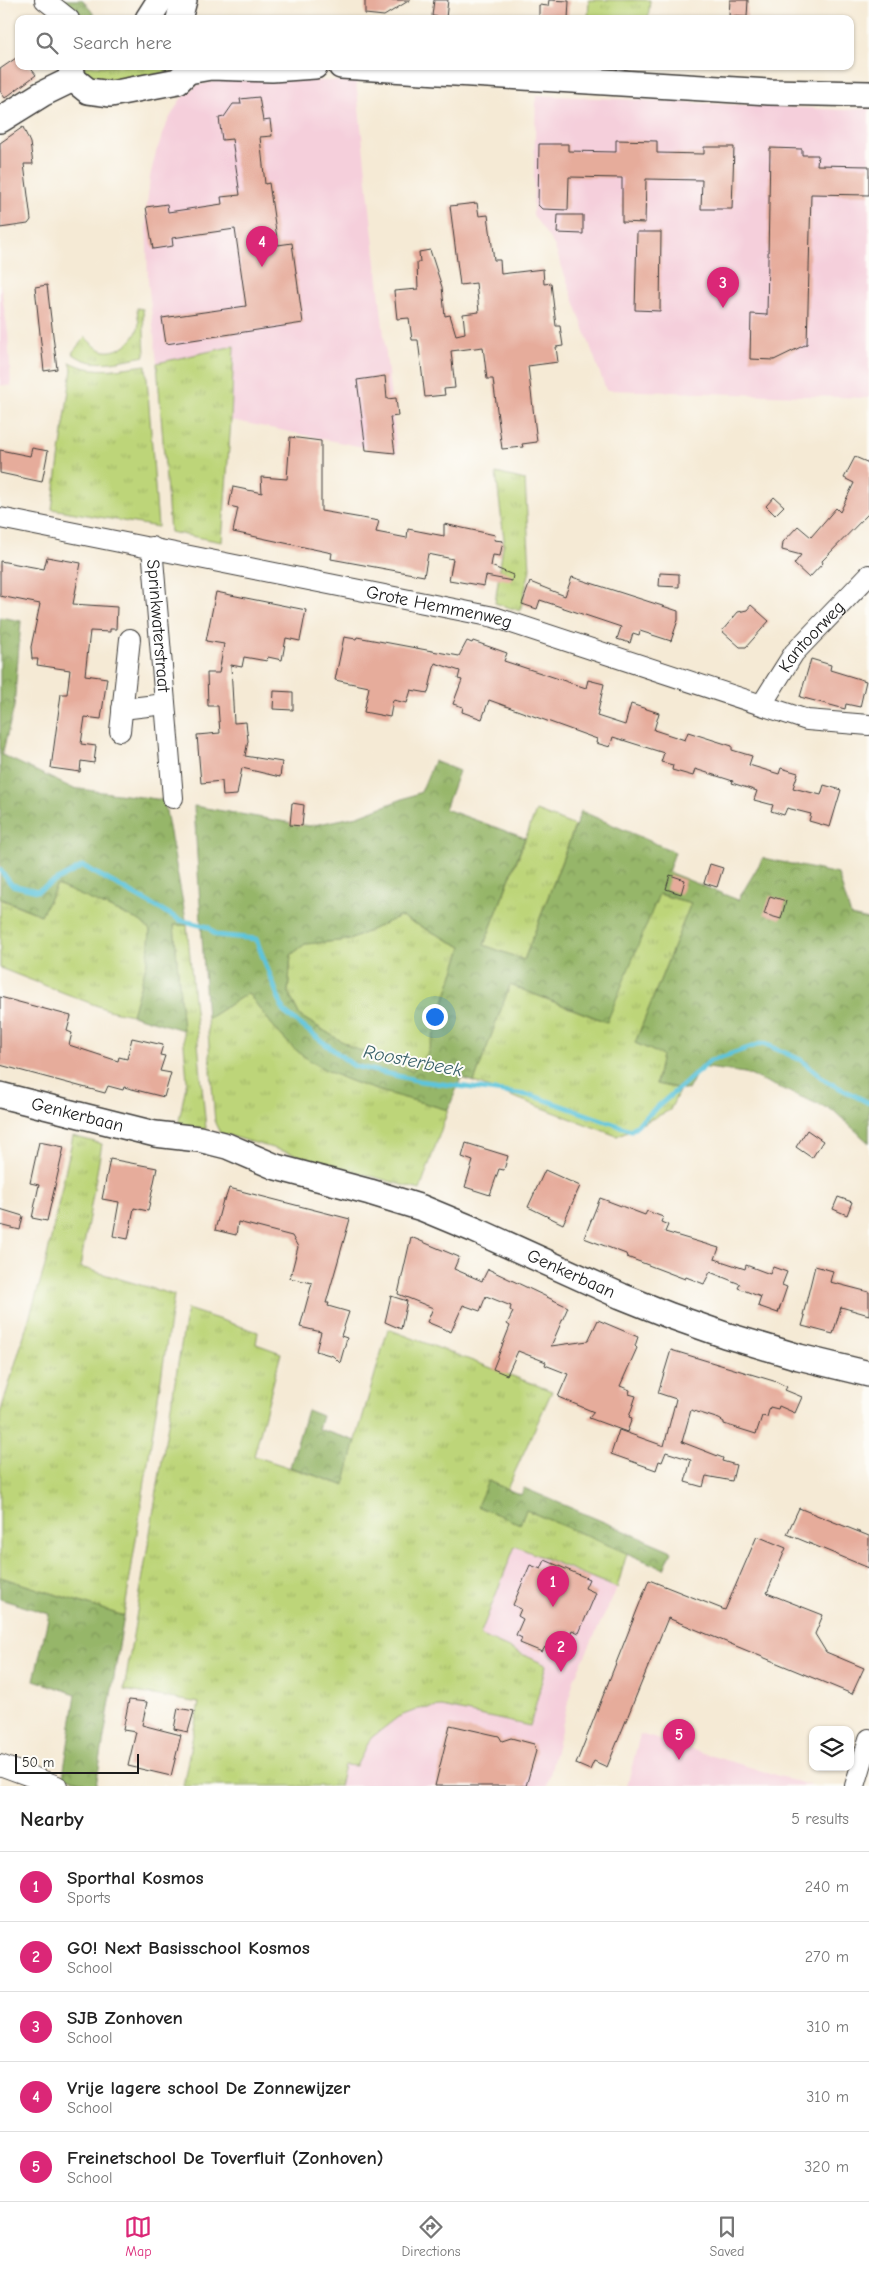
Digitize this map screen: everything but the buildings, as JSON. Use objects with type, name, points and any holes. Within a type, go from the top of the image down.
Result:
[{"type":"street","points":[[33,0],[43,15]]},
{"type":"street","points":[[45,0],[64,15]]},
{"type":"street","points":[[151,15],[160,0]]},
{"type":"street","points":[[180,15],[184,0]]},
{"type":"street","points":[[0,120],[72,73],[88,91],[111,94],[172,83],[178,81],[187,70]]},
{"type":"street","points":[[408,70],[762,91],[869,94]]},
{"type":"street","name":"Grote Hemmenweg","points":[[0,518],[152,547],[494,618],[807,720],[869,725]]},
{"type":"street","name":"Sprinkwaterstraat","points":[[152,547],[173,798]]},
{"type":"street","name":"Kantoorweg","points":[[762,704],[794,653],[869,575]]},
{"type":"street","name":"Sprinkwaterstraat","points":[[120,731],[130,639]]},
{"type":"street","name":"Sprinkwaterstraat","points":[[122,709],[165,704]]},
{"type":"street","name":"Genkerbaan","points":[[0,1095],[155,1134],[172,1146],[198,1156],[243,1165],[276,1167],[422,1208],[621,1296],[716,1332],[799,1357],[869,1374]]},
{"type":"street","points":[[855,1786],[869,1739]]},
{"type":"street","points":[[0,1765],[57,1786]]},
{"type":"shaded area","points":[[222,80],[356,81],[397,454],[231,420],[234,347],[157,363],[148,281],[146,214],[150,177],[156,152],[168,121],[180,100],[197,85]]},
{"type":"shaded area","points":[[536,95],[845,110],[869,108],[869,398],[606,390],[554,245],[533,215]]},
{"type":"shaded area","points":[[0,282],[8,332],[11,386],[0,385]]},
{"type":"shaded area","points":[[515,1545],[617,1588],[574,1679],[547,1786],[339,1786],[344,1765],[356,1766],[371,1738],[398,1717],[419,1709],[442,1707],[462,1711],[505,1646],[480,1636]]},
{"type":"shaded area","points":[[640,1734],[812,1786],[627,1786]]},
{"type":"green space","points":[[64,0],[83,0],[94,15],[82,15]]},
{"type":"green space","points":[[589,0],[650,0],[648,15],[588,15]]},
{"type":"green space","points":[[85,70],[173,70],[105,83],[91,79]]},
{"type":"green space","points":[[137,308],[143,309],[145,356],[98,362],[80,358],[72,353],[85,337],[92,344],[105,351],[115,350],[130,342],[138,328]]},
{"type":"green space","points":[[234,346],[231,420],[222,542],[170,532],[157,363]]},
{"type":"green space","points":[[70,362],[79,366],[98,369],[117,369],[146,365],[158,527],[52,509],[72,369]]},
{"type":"green space","points":[[496,473],[525,480],[530,570],[520,611],[495,603],[504,539]]},
{"type":"green space","points":[[0,617],[21,621],[14,707],[2,755],[72,788],[164,800],[187,925],[174,925],[183,1030],[132,1015],[148,959],[150,930],[140,921],[57,885],[41,915],[0,898]]},
{"type":"green space","points":[[434,761],[459,771],[445,809],[525,838],[484,945],[524,960],[581,811],[675,852],[668,872],[738,900],[763,858],[838,874],[851,916],[869,920],[869,1143],[834,1111],[745,1073],[700,1067],[688,1090],[656,1084],[662,1055],[635,1043],[691,903],[659,894],[607,1022],[510,985],[474,1082],[461,1078],[448,1110],[353,1082],[317,1065],[286,1041],[248,993],[207,1019],[194,806],[309,826],[358,816],[421,792]],"holes":[[[400,916],[462,947],[427,1055],[412,1071],[351,1047],[300,1016],[288,992],[291,955],[305,944],[350,940]]]},
{"type":"green space","points":[[536,811],[575,826],[524,960],[484,945]]},
{"type":"green space","points":[[57,885],[140,921],[150,930],[148,959],[132,1015],[108,1010],[0,968],[0,899],[41,915]]},
{"type":"green space","points":[[658,894],[691,903],[635,1043],[662,1055],[656,1084],[680,1089],[670,1110],[617,1136],[474,1082],[510,985],[606,1022]]},
{"type":"green space","points":[[400,916],[462,947],[427,1055],[412,1071],[351,1047],[300,1016],[288,992],[291,955],[305,944],[350,940]]},
{"type":"green space","points":[[174,925],[187,925],[206,1129],[178,1126],[187,1080]]},
{"type":"green space","points":[[248,993],[286,1041],[317,1065],[353,1082],[448,1110],[420,1190],[220,1133],[215,1123],[207,1019]]},
{"type":"green space","points":[[73,1136],[102,1144],[80,1267],[174,1295],[124,1616],[0,1577],[0,1414],[45,1266]]},
{"type":"green space","points":[[187,1309],[258,1332],[256,1344],[281,1353],[254,1456],[343,1485],[388,1329],[552,1391],[507,1489],[488,1481],[520,1524],[526,1510],[627,1553],[617,1588],[515,1546],[480,1635],[546,1665],[530,1726],[442,1707],[419,1709],[398,1717],[371,1738],[356,1766],[344,1765],[339,1786],[183,1786],[199,1703],[124,1690]]},
{"type":"green space","points":[[307,1410],[322,1416],[318,1429],[356,1441],[344,1485],[290,1467]]},
{"type":"green space","points":[[488,1481],[521,1495],[524,1488],[672,1551],[664,1569],[526,1510],[520,1524],[477,1506]]},
{"type":"green space","points":[[0,1577],[124,1616],[96,1786],[63,1776],[76,1694],[34,1680],[49,1614],[0,1599]]},
{"type":"waterway","name":"Roosterbeek","points":[[0,870],[12,885],[37,891],[83,866],[180,920],[208,927],[216,935],[256,939],[284,1012],[354,1066],[420,1081],[534,1096],[631,1130],[710,1061],[763,1043],[801,1060],[826,1081],[869,1103]]},
{"type":"place","name":"Vrije lagere school De Zonnewijzer","points":[[262,267]]},
{"type":"place","name":"SJB Zonhoven","points":[[723,308]]},
{"type":"place","name":"Sporthal Kosmos","points":[[553,1607]]},
{"type":"place","name":"GO! Next Basisschool Kosmos","points":[[561,1672]]},
{"type":"place","name":"Freinetschool De Toverfluit (Zonhoven)","points":[[679,1760]]}]
